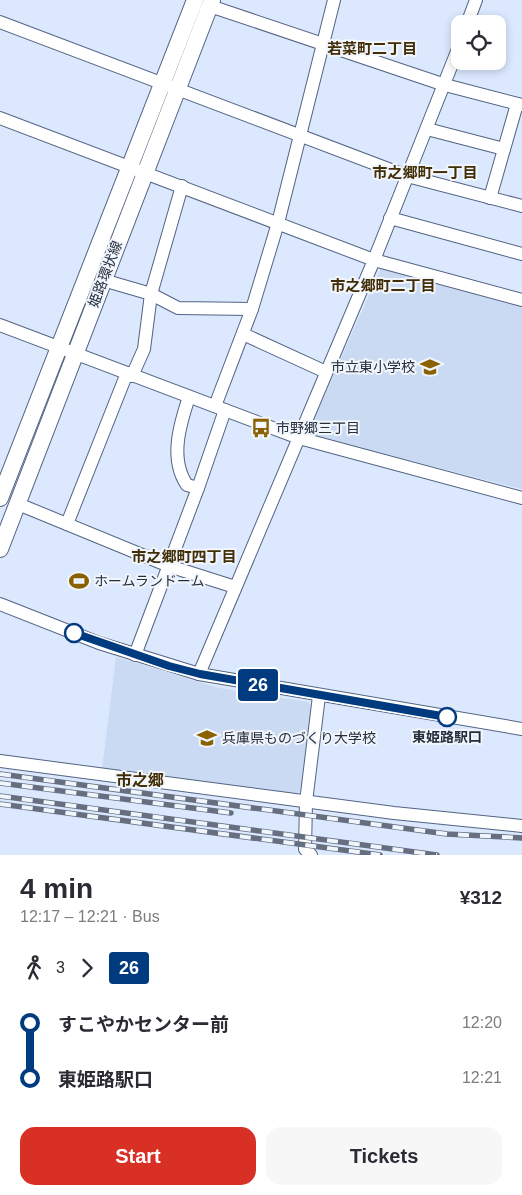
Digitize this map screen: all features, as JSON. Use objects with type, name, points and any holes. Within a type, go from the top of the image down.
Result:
[{"type":"main road","name":"姫路環状線","points":[[0,549],[103,280],[138,169],[201,1]]},
{"type":"main road","name":"姫路環状線","points":[[0,497],[58,348],[138,169]]},
{"type":"street","points":[[135,655],[198,488],[220,408],[278,223],[298,135],[334,0]]},
{"type":"street","points":[[471,15],[476,0]]},
{"type":"street","points":[[201,1],[445,85],[519,105],[490,198]]},
{"type":"street","points":[[0,22],[407,176],[522,206]]},
{"type":"street","points":[[200,674],[374,260],[451,69]]},
{"type":"street","points":[[0,118],[374,260],[522,300]]},
{"type":"street","points":[[427,129],[504,149]]},
{"type":"street","points":[[67,524],[129,374],[144,349],[151,294],[182,186]]},
{"type":"street","points":[[390,218],[522,254]]},
{"type":"street","points":[[103,280],[151,294],[178,308],[252,309]]},
{"type":"street","points":[[0,325],[299,438],[522,498]]},
{"type":"street","points":[[243,334],[326,372]]},
{"type":"street","points":[[189,397],[178,434],[180,475],[187,485],[198,488]]},
{"type":"street","points":[[18,504],[169,566],[235,587]]},
{"type":"street","points":[[0,604],[135,655],[200,674],[319,696],[522,729]]},
{"type":"street","points":[[311,855],[305,849],[306,802],[319,696]]},
{"type":"street","points":[[0,760],[394,814],[522,826]]},
{"type":"shaded area","name":"市立東小学校","points":[[381,268],[522,305],[522,489],[311,435],[310,428]]},
{"type":"shaded area","name":"兵庫県ものづくり大学校","points":[[116,657],[219,688],[308,702],[312,707],[301,790],[297,794],[102,769]]},
{"type":"railway","points":[[0,774],[447,834],[522,838]]},
{"type":"railway","points":[[0,783],[231,813]]},
{"type":"railway","points":[[0,796],[437,855]]},
{"type":"railway","points":[[0,804],[380,855]]},
{"type":"bus line","name":"26","points":[[74,633],[169,666],[200,674],[447,717]]},
{"type":"place","name":"市立東小学校","points":[[430,367]]},
{"type":"place","name":"市野郷三丁目","points":[[261,428]]},
{"type":"place","name":"ホームランドーム","points":[[79,581]]},
{"type":"place","name":"東姫路駅口","points":[[447,717]]},
{"type":"place","name":"兵庫県ものづくり大学校","points":[[207,738]]},
{"type":"district","name":"若菜町二丁目","points":[[372,48]]},
{"type":"district","name":"市之郷町一丁目","points":[[425,172]]},
{"type":"district","name":"市之郷町二丁目","points":[[383,285]]},
{"type":"district","name":"市之郷町四丁目","points":[[184,556]]},
{"type":"district","name":"市之郷","points":[[140,780]]}]
